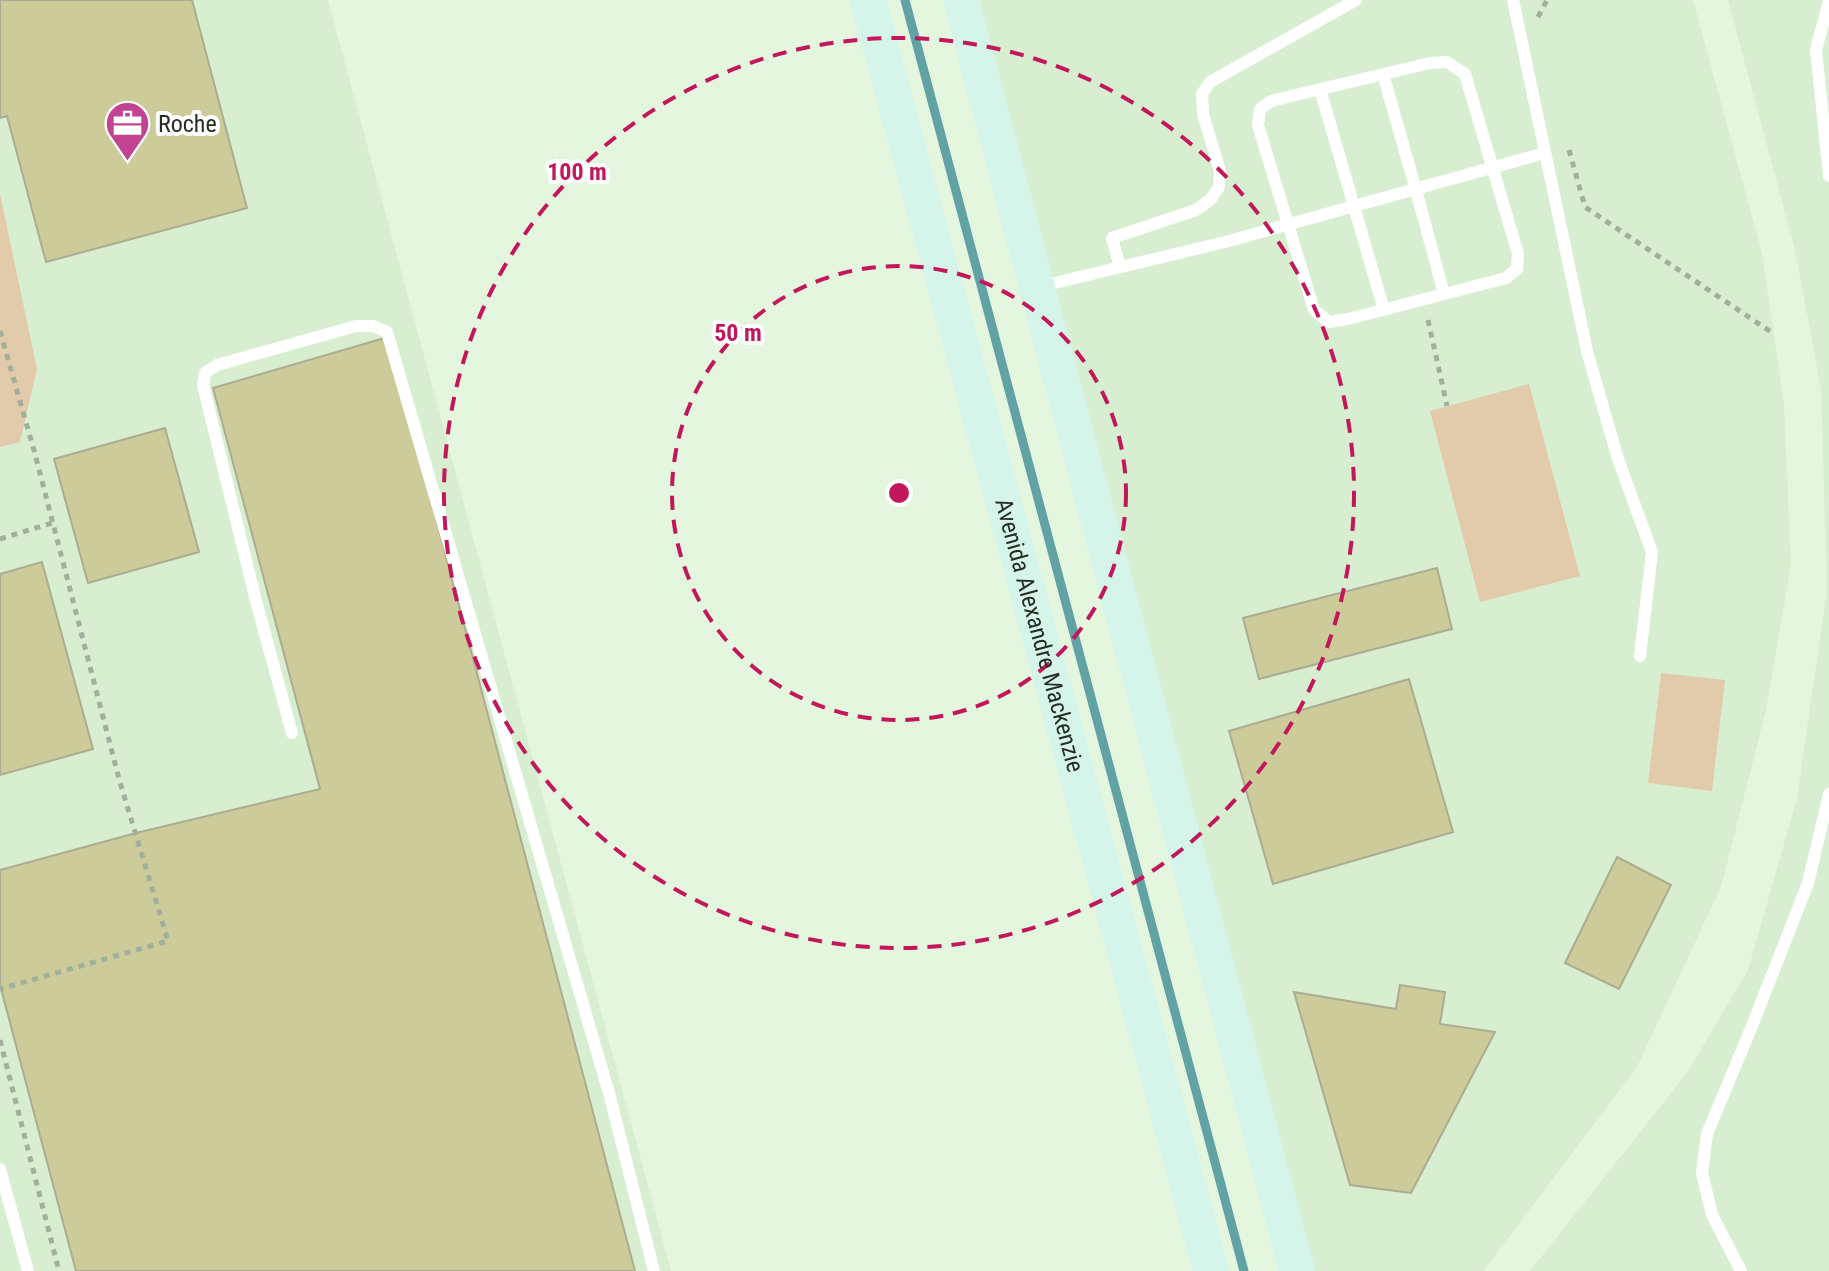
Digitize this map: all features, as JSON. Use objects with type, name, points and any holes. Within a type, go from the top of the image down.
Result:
[{"type":"street","name":"Avenida Alexandre Mackenzie","points":[[868,0],[1211,1271]]},
{"type":"street","points":[[961,0],[1297,1271]]},
{"type":"lane","points":[[1120,267],[1112,238],[1196,210],[1210,200],[1219,187],[1220,171],[1203,114],[1202,94],[1210,82],[1356,0]]},
{"type":"lane","points":[[1513,0],[1587,351],[1618,459],[1652,552],[1640,656]]},
{"type":"lane","points":[[1829,1],[1816,50],[1829,176]]},
{"type":"lane","points":[[1447,62],[1465,74],[1518,254],[1517,269],[1506,278],[1329,322],[1314,310],[1258,125],[1260,109],[1271,101],[1383,74],[1447,62]]},
{"type":"lane","points":[[1383,74],[1444,294]]},
{"type":"lane","points":[[1320,89],[1384,310]]},
{"type":"lane","points":[[1037,287],[1225,242],[1545,153]]},
{"type":"lane","points":[[292,733],[203,385],[205,373],[217,365],[340,330],[373,326],[387,332],[609,1093],[654,1271]]},
{"type":"lane","points":[[1741,1271],[1712,1215],[1705,1187],[1702,1173],[1707,1134],[1808,883],[1829,794]]},
{"type":"lane","points":[[0,1169],[28,1271]]},
{"type":"path","points":[[1535,24],[1547,0]]},
{"type":"path","points":[[1568,145],[1585,207],[1774,334]]},
{"type":"path","points":[[1425,307],[1447,406]]},
{"type":"path","points":[[0,331],[119,779],[168,941],[0,989]]},
{"type":"path","points":[[0,539],[52,523]]},
{"type":"path","points":[[0,1040],[59,1271]]},
{"type":"shaded area","points":[[0,0],[328,0],[671,1271],[0,1271]]},
{"type":"shaded area","points":[[975,0],[1693,0],[1762,253],[1784,405],[1791,566],[1765,714],[1721,887],[1636,1069],[1483,1271],[1313,1271]]},
{"type":"shaded area","points":[[1728,0],[1829,0],[1829,1271],[1530,1271],[1687,1073],[1748,970],[1797,798],[1827,590],[1821,389],[1795,250]]},
{"type":"shaded area","points":[[0,194],[37,369],[20,442],[0,447]]},
{"type":"shaded area","points":[[1529,384],[1580,576],[1480,602],[1430,411]]},
{"type":"shaded area","points":[[1661,673],[1725,680],[1712,791],[1648,783]]},
{"type":"building","name":"Roche","points":[[0,0],[192,0],[247,208],[46,262],[7,116],[0,118]]},
{"type":"building","points":[[388,337],[635,1271],[76,1271],[0,985],[0,870],[136,833],[320,789],[213,388]]},
{"type":"building","points":[[165,428],[199,552],[88,583],[54,459]]},
{"type":"building","points":[[42,562],[93,749],[0,775],[0,574]]},
{"type":"building","points":[[1437,568],[1452,629],[1259,679],[1243,618]]},
{"type":"building","points":[[1409,679],[1453,832],[1273,884],[1229,731]]},
{"type":"building","points":[[1617,857],[1671,885],[1619,989],[1565,963]]},
{"type":"building","points":[[1400,985],[1445,992],[1440,1024],[1495,1032],[1411,1193],[1350,1185],[1294,992],[1396,1009]]},
{"type":"waterway","points":[[905,0],[1244,1271]]},
{"type":"place","name":"Roche","points":[[127,163]]}]
